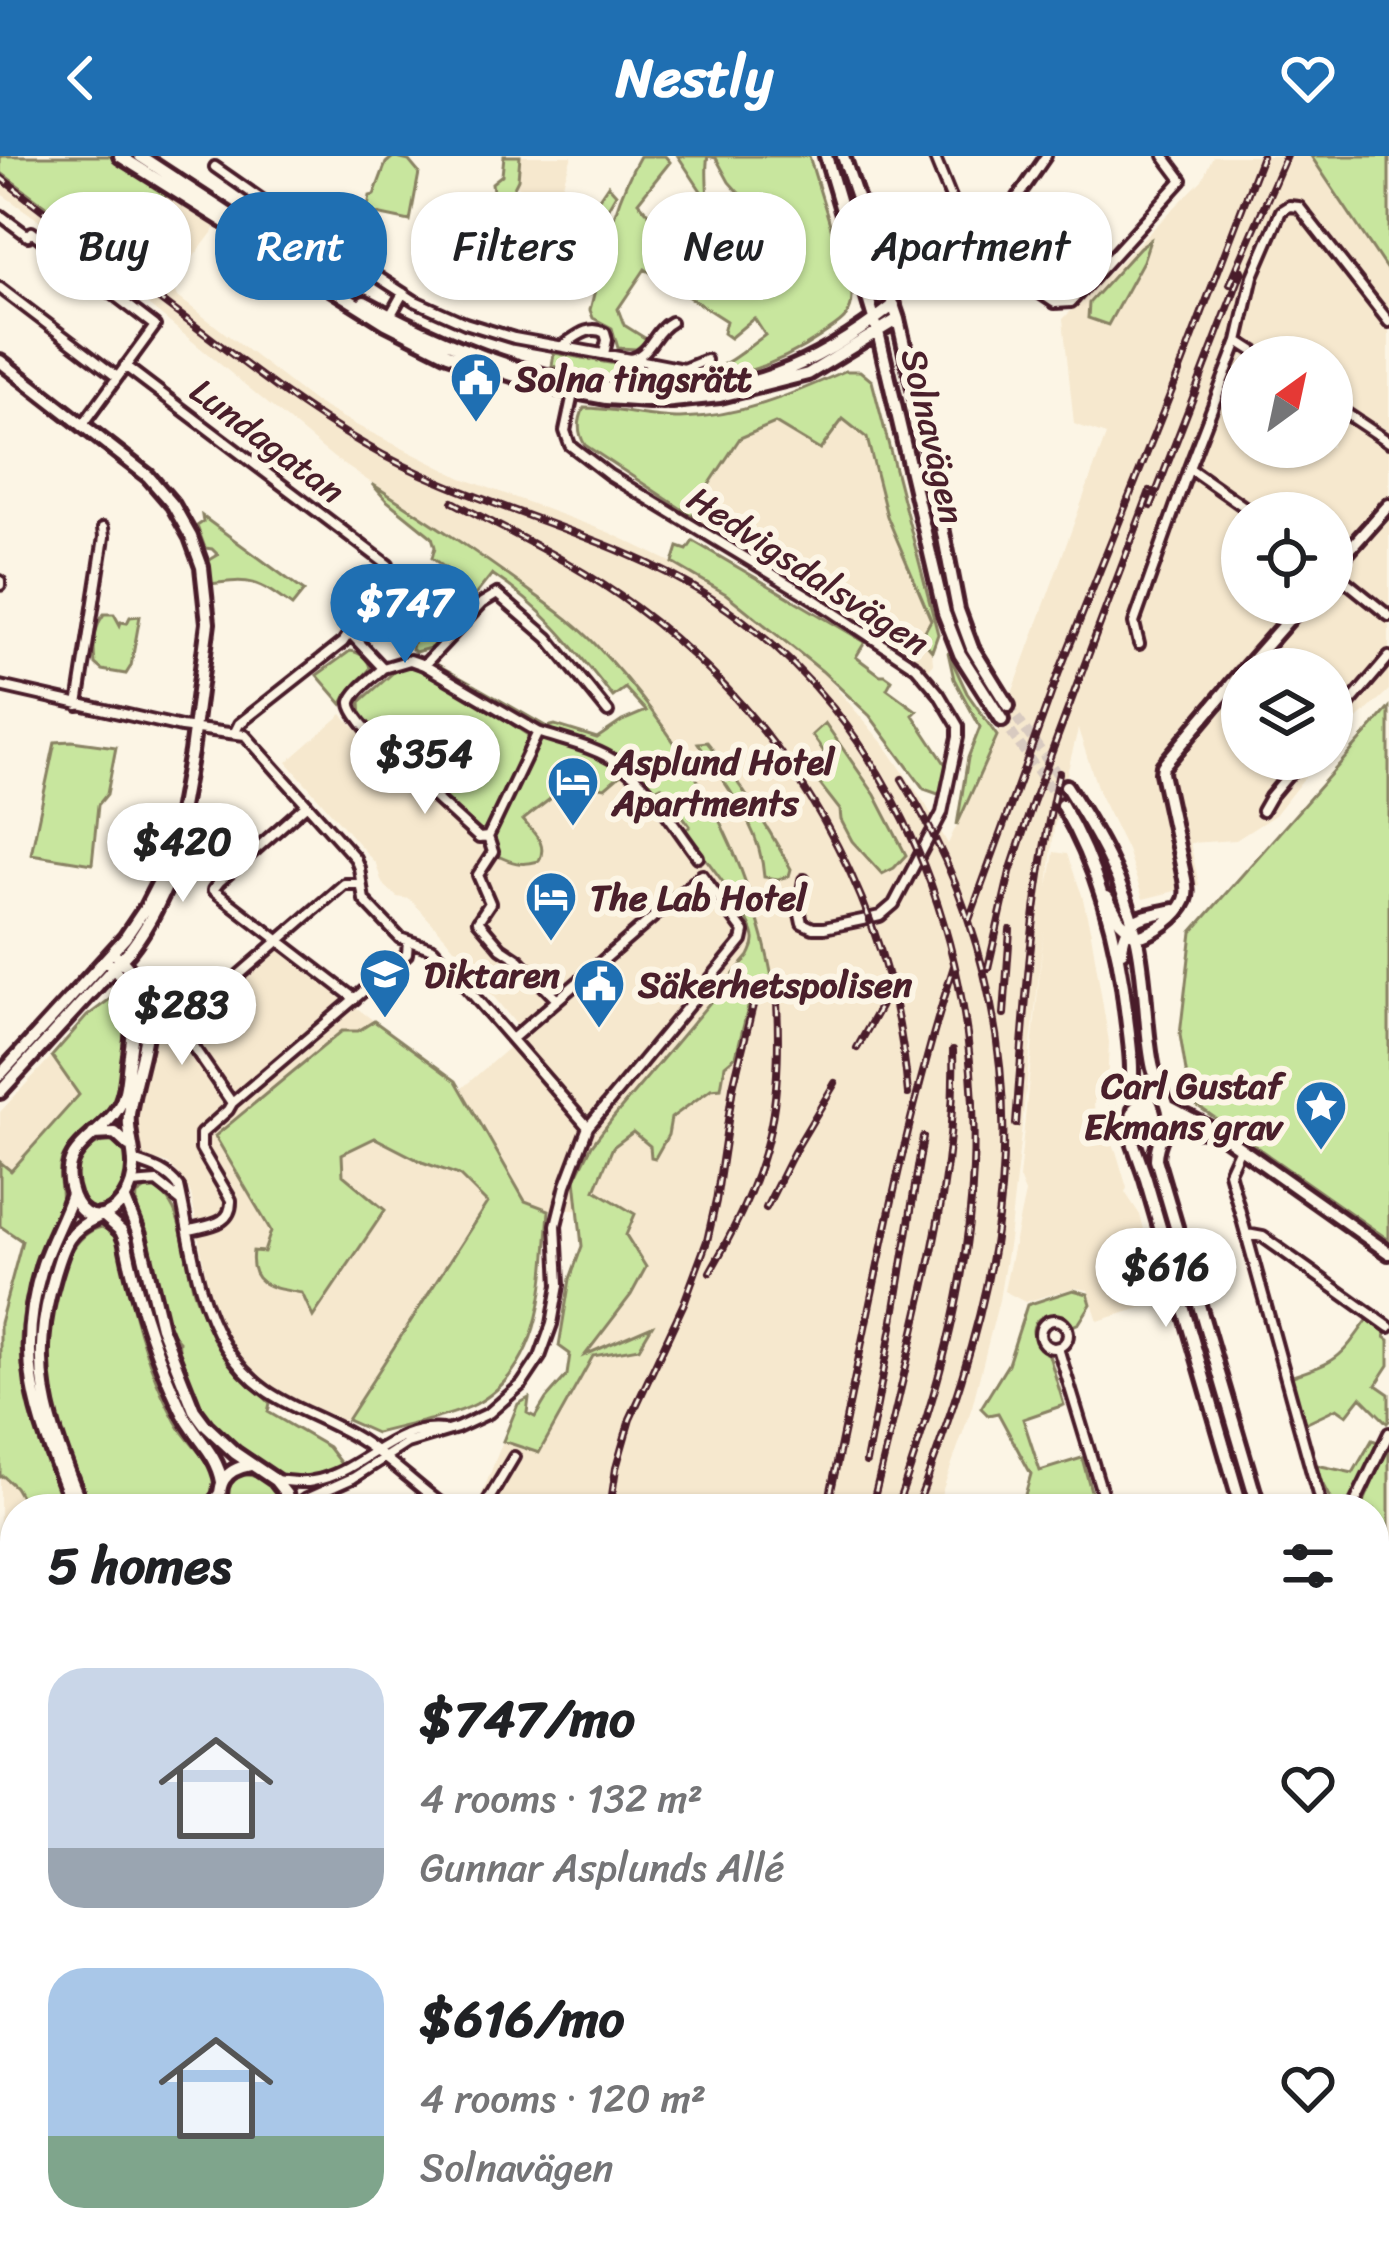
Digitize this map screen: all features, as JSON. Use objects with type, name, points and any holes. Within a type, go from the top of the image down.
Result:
[{"type":"main road","points":[[120,156],[137,159],[448,354],[549,387],[664,394],[718,389],[771,376],[898,319]]},
{"type":"main road","name":"Solnavägen","points":[[826,156],[876,326],[944,613],[960,654],[1003,720]]},
{"type":"main road","name":"Solnavägen","points":[[843,156],[898,319],[958,610],[972,648],[1008,706]]},
{"type":"main road","points":[[876,326],[894,305]]},
{"type":"main road","points":[[0,361],[148,476],[173,505],[202,567],[208,623],[167,884],[144,931],[137,958],[148,1016],[129,1112],[131,1184],[120,1207],[81,1225],[68,1240],[42,1321],[41,1370],[52,1429],[74,1494]]},
{"type":"main road","points":[[1353,546],[1389,505]]},
{"type":"main road","points":[[1263,648],[1284,624]]},
{"type":"main road","points":[[1121,965],[1123,936],[1162,925],[1184,902],[1187,893],[1163,766],[1221,697]]},
{"type":"main road","points":[[1066,786],[1106,853],[1136,931],[1152,1067],[1160,1094],[1169,1107],[1240,1148],[1389,1253]]},
{"type":"main road","points":[[1061,805],[1097,879],[1121,965],[1133,1069],[1131,1091]]},
{"type":"main road","points":[[0,1092],[114,960],[169,863]]},
{"type":"main road","points":[[1097,879],[1136,931]]},
{"type":"main road","points":[[1136,931],[1144,916],[1178,909]]},
{"type":"main road","points":[[0,1075],[144,931]]},
{"type":"main road","points":[[114,960],[141,986]]},
{"type":"main road","points":[[114,960],[132,1000],[134,1024],[124,1094],[113,1114],[72,1155],[68,1173],[72,1194],[83,1210],[121,1231],[147,1331],[184,1416],[217,1462],[221,1494]]},
{"type":"main road","points":[[78,1007],[110,987],[127,990]]},
{"type":"main road","points":[[1160,1094],[1131,1091],[1117,1114],[1120,1126],[1131,1136],[1146,1179],[1238,1494]]},
{"type":"main road","points":[[1169,1107],[1156,1159],[1255,1494]]},
{"type":"main road","points":[[1131,1136],[1214,1131]]},
{"type":"main road","points":[[91,1135],[116,1133],[132,1155]]},
{"type":"main road","points":[[72,1194],[45,1260],[28,1342],[37,1406],[73,1494]]},
{"type":"main road","points":[[124,1200],[139,1235],[161,1327],[194,1410],[222,1442],[275,1480],[286,1494]]},
{"type":"main road","points":[[220,1487],[233,1471],[250,1465]]},
{"type":"street","points":[[934,156],[949,192]]},
{"type":"street","points":[[1021,192],[1046,156]]},
{"type":"street","points":[[1112,257],[1182,180],[1165,156]]},
{"type":"street","points":[[215,167],[415,301],[465,323],[514,338],[684,369],[706,359]]},
{"type":"street","points":[[1239,336],[1253,276],[1280,211],[1289,206],[1299,207],[1389,322]]},
{"type":"street","points":[[0,215],[28,236],[32,232],[155,326],[82,426]]},
{"type":"street","points":[[0,288],[117,377]]},
{"type":"street","points":[[394,322],[404,293]]},
{"type":"street","points":[[394,322],[415,301]]},
{"type":"street","points":[[630,359],[644,353],[671,322]]},
{"type":"street","points":[[561,347],[597,328],[607,340],[604,354]]},
{"type":"street","name":"Lundagatan","points":[[125,366],[388,566],[390,575],[351,634],[235,732]]},
{"type":"street","points":[[1139,644],[1134,623],[1221,384]]},
{"type":"street","name":"Hedvigsdalsvägen","points":[[574,387],[565,431],[570,445],[630,488],[916,667],[958,726],[942,813],[894,904],[880,916],[813,928],[802,923],[799,909],[804,880]]},
{"type":"street","points":[[1353,418],[1389,442]]},
{"type":"street","points":[[1189,468],[1223,492]]},
{"type":"street","points":[[78,705],[103,528]]},
{"type":"street","points":[[1353,587],[1389,616]]},
{"type":"street","points":[[424,665],[497,594],[548,638],[608,712]]},
{"type":"street","points":[[351,634],[383,668]]},
{"type":"street","points":[[1353,699],[1389,657]]},
{"type":"street","points":[[488,837],[479,838],[352,713],[355,695],[383,668],[410,660],[424,665],[538,732],[620,764],[698,857]]},
{"type":"street","points":[[0,686],[194,729],[245,735],[355,858],[364,900],[400,938],[434,949],[587,1127]]},
{"type":"street","points":[[538,732],[488,837],[493,852],[478,875],[490,903],[478,921],[556,1000]]},
{"type":"street","points":[[1262,811],[1284,780]]},
{"type":"street","points":[[308,804],[213,890],[355,999]]},
{"type":"street","points":[[317,1494],[353,1478],[407,1443],[489,1413],[522,1384],[540,1357],[552,1324],[559,1285],[556,1225],[587,1127],[742,941],[744,932],[701,874],[512,1039]]},
{"type":"street","points":[[232,1102],[183,1032],[185,1021],[344,884],[360,884]]},
{"type":"street","points":[[190,1230],[224,1220],[231,1209],[231,1200],[199,1142],[201,1134],[232,1102],[407,954],[408,941]]},
{"type":"street","points":[[1240,1148],[1229,1172],[1318,1494]]},
{"type":"street","points":[[132,1155],[172,1177],[179,1187],[203,1296],[236,1362],[274,1398],[349,1434],[429,1494]]},
{"type":"street","points":[[131,1184],[157,1181],[182,1202]]},
{"type":"street","points":[[1246,1234],[1263,1237],[1389,1327]]},
{"type":"street","points":[[1058,1348],[1102,1494]]},
{"type":"street","points":[[275,1480],[321,1479],[408,1434],[428,1428],[445,1430]]},
{"type":"street","points":[[1359,1494],[1389,1433]]},
{"type":"street","points":[[492,1494],[514,1457]]},
{"type":"street","points":[[216,1494],[220,1487]]},
{"type":"shaded area","points":[[511,156],[572,156],[560,192],[529,192],[508,181]]},
{"type":"shaded area","points":[[1213,156],[1311,156],[1389,273],[1389,690],[1353,723],[1353,648],[1221,648],[1221,780],[1302,780],[1275,815],[1236,840],[1190,843],[1199,885],[1143,899],[1078,729],[1054,827],[1048,887],[1054,852],[1067,854],[1091,933],[1109,1042],[1107,1088],[1094,1101],[1095,1125],[1111,1139],[1116,1151],[1125,1192],[1140,1215],[1164,1301],[1098,1321],[1088,1290],[1074,1288],[1025,1302],[1004,1291],[1025,1193],[1019,1178],[1044,930],[999,1300],[972,1407],[941,1494],[482,1494],[503,1441],[539,1453],[593,1356],[639,1348],[649,1327],[583,1357],[631,1295],[595,1190],[613,1147],[633,1131],[650,1146],[668,1135],[671,1118],[736,1056],[753,988],[773,987],[766,943],[720,818],[658,717],[594,643],[499,568],[334,458],[142,300],[182,300],[315,402],[354,424],[462,478],[608,532],[726,594],[822,671],[886,747],[948,844],[993,746],[1106,435],[1074,424],[1063,319],[1082,300],[1112,300],[1112,270],[1202,180]]},
{"type":"shaded area","points":[[0,172],[36,199],[36,218],[0,193]]},
{"type":"shaded area","points":[[191,208],[215,223],[191,260]]},
{"type":"shaded area","points":[[842,418],[867,438],[887,516],[931,620],[921,638],[932,651],[933,664],[928,670],[827,600],[690,519],[740,438],[775,423]]},
{"type":"shaded area","points":[[342,714],[376,750],[386,742],[493,837],[496,855],[542,844],[522,820],[550,799],[555,786],[568,781],[604,788],[628,767],[661,785],[690,827],[685,832],[753,932],[749,956],[592,1145],[575,1179],[578,1210],[549,1210],[525,1201],[460,1090],[524,1034],[410,899],[397,897],[382,883],[376,864],[287,762]]},
{"type":"shaded area","points":[[278,948],[374,1021],[358,1031],[342,1031],[216,1136],[271,1231],[264,1252],[254,1251],[273,1288],[302,1293],[313,1316],[343,1175],[342,1155],[375,1138],[459,1175],[487,1204],[347,1420],[336,1420],[274,1391],[235,1350],[207,1283],[191,1194],[168,1164],[142,1156],[135,1145],[133,1118],[151,1008],[187,1026]]},
{"type":"shaded area","points":[[52,1056],[79,1095],[11,1172],[0,1162],[0,1112]]},
{"type":"shaded area","points":[[2,1475],[19,1494],[0,1494]]},
{"type":"green space","points":[[0,156],[110,156],[167,192],[36,192],[36,199],[0,172]]},
{"type":"green space","points":[[504,156],[520,156],[514,192],[493,191],[492,183],[502,175]]},
{"type":"green space","points":[[640,156],[665,156],[670,162],[638,202],[642,206],[642,273],[618,309],[624,325],[648,340],[636,349],[618,348],[612,328],[593,318],[590,310],[592,300],[618,300],[618,206]]},
{"type":"green space","points":[[678,156],[708,156],[707,192],[702,192]]},
{"type":"green space","points":[[708,156],[809,156],[830,224],[830,300],[852,300],[847,315],[833,328],[789,355],[724,377],[656,382],[552,366],[554,353],[654,370],[707,371],[765,335],[754,318],[730,338],[723,333],[726,321],[693,300],[806,300],[806,192],[738,192],[716,158]]},
{"type":"green space","points":[[1311,156],[1389,156],[1389,273]]},
{"type":"green space","points":[[393,157],[409,161],[419,173],[415,192],[411,192],[410,221],[387,216],[387,192],[375,192]]},
{"type":"green space","points":[[1150,240],[1108,325],[1088,318],[1092,300],[1112,300],[1112,278]]},
{"type":"green space","points":[[845,371],[860,371],[872,381],[938,634],[932,651],[921,638],[931,620],[887,516],[867,438],[843,419],[820,450],[775,423],[740,438],[692,516],[585,445],[581,436],[584,408],[668,418],[724,414]]},
{"type":"green space","points":[[372,484],[564,617],[595,644],[659,720],[731,845],[749,890],[774,987],[753,988],[736,1056],[725,1065],[721,1088],[711,1089],[671,1118],[655,1158],[650,1146],[633,1132],[613,1147],[595,1190],[635,1214],[626,1235],[646,1267],[631,1295],[585,1355],[652,1326],[639,1348],[593,1356],[539,1453],[503,1441],[518,1404],[529,1398],[527,1413],[535,1417],[567,1375],[570,1354],[559,1346],[570,1279],[582,1246],[575,1179],[612,1119],[749,956],[754,938],[724,884],[685,832],[690,826],[661,786],[651,791],[628,768],[605,788],[568,781],[555,786],[550,799],[523,820],[541,844],[539,861],[517,863],[496,855],[493,837],[544,732],[431,666],[433,662],[547,727],[555,725],[597,738],[646,711],[625,688],[613,697],[543,615],[492,574],[434,647],[415,652],[414,639],[458,578],[432,558],[432,537]]},
{"type":"green space","points":[[202,516],[304,591],[292,606],[254,583],[210,584],[208,561],[218,555],[205,548],[197,526]]},
{"type":"green space","points":[[693,541],[865,642],[856,657],[892,680],[887,689],[917,711],[913,715],[946,765],[941,795],[924,789],[870,716],[822,671],[726,594],[673,563],[678,547],[687,550]]},
{"type":"green space","points":[[104,614],[114,614],[120,625],[140,616],[126,674],[95,664],[95,638]]},
{"type":"green space","points":[[350,651],[363,657],[370,669],[342,704],[317,675]]},
{"type":"green space","points":[[948,652],[967,693],[997,736],[957,825],[968,758],[980,727],[954,679]]},
{"type":"green space","points":[[410,665],[531,737],[482,832],[361,719],[360,702],[395,671]]},
{"type":"green space","points":[[1389,708],[1389,1240],[1195,1104],[1180,1035],[1192,932],[1326,780],[1353,780],[1353,749]]},
{"type":"green space","points":[[825,723],[875,795],[906,855],[882,874],[852,841],[840,810],[815,778],[824,752],[812,735]]},
{"type":"green space","points":[[55,742],[116,747],[107,794],[98,805],[92,864],[31,854]]},
{"type":"green space","points":[[707,742],[762,820],[791,869],[789,876],[764,877],[749,823],[698,743]]},
{"type":"green space","points":[[110,999],[121,1001],[125,1025],[116,1095],[106,1116],[64,1154],[60,1207],[34,1272],[22,1326],[25,1383],[61,1494],[19,1494],[0,1477],[0,1323],[22,1241],[0,1226],[0,1162],[11,1171],[79,1095],[52,1056],[87,1016]]},
{"type":"green space","points":[[374,1021],[456,1081],[525,1201],[549,1210],[542,1292],[528,1344],[516,1367],[499,1388],[476,1404],[376,1433],[347,1420],[487,1203],[459,1175],[375,1138],[342,1154],[343,1175],[385,1210],[313,1317],[302,1293],[265,1284],[254,1272],[253,1251],[264,1252],[271,1231],[215,1136],[342,1031],[358,1031]]},
{"type":"green space","points":[[110,1141],[127,1152],[126,1181],[112,1203],[95,1212],[78,1193],[75,1170],[86,1151]]},
{"type":"green space","points":[[149,1187],[161,1193],[177,1217],[195,1295],[226,1356],[270,1403],[268,1412],[328,1447],[342,1465],[303,1479],[274,1473],[235,1449],[211,1424],[161,1308],[137,1208],[137,1195]]},
{"type":"green space","points":[[102,1227],[117,1236],[149,1362],[176,1422],[212,1473],[211,1494],[85,1494],[54,1413],[49,1367],[59,1279],[84,1236]]},
{"type":"green space","points":[[1073,1290],[1088,1294],[1091,1304],[1079,1323],[1070,1327],[1050,1316],[1036,1322],[1034,1336],[1048,1352],[1064,1405],[1023,1419],[1040,1471],[1082,1458],[1092,1494],[1025,1494],[1031,1474],[998,1413],[988,1415],[981,1408],[1008,1364],[1027,1305]]},
{"type":"green space","points":[[1368,1319],[1387,1332],[1389,1340],[1389,1365],[1376,1385],[1389,1394],[1389,1421],[1361,1397],[1347,1415],[1337,1408],[1303,1424],[1290,1377],[1336,1357]]},
{"type":"green space","points":[[1372,1440],[1378,1442],[1354,1494],[1328,1494],[1312,1464],[1353,1473]]},
{"type":"green space","points":[[1389,1443],[1389,1494],[1367,1494]]},
{"type":"green space","points":[[242,1475],[257,1477],[277,1494],[225,1494]]},
{"type":"tunnel","points":[[1008,706],[1066,786]]},
{"type":"tunnel","points":[[1002,720],[1062,805]]},
{"type":"railway","points":[[969,920],[1059,672],[1262,156]]},
{"type":"railway","points":[[1230,284],[1286,156]]},
{"type":"railway","points":[[0,177],[255,371],[365,445],[450,486],[627,554],[711,598],[777,649],[833,708],[879,775],[916,847],[944,924],[962,1004],[972,1086],[973,1168],[965,1255],[936,1384],[901,1494]]},
{"type":"railway","points":[[1151,506],[1242,271]]},
{"type":"railway","points":[[988,968],[1010,872],[1033,802],[1150,491]]},
{"type":"railway","points":[[453,502],[569,564],[635,607],[691,653],[741,704],[786,761],[856,885],[881,953],[898,1022],[908,1094]]},
{"type":"railway","points":[[1016,1124],[1036,903],[1059,773]]},
{"type":"railway","points":[[902,779],[957,888],[976,945],[1000,1063],[1003,1124],[1001,1184],[988,1279],[961,1379],[922,1494]]},
{"type":"railway","points":[[1004,1014],[1010,930]]},
{"type":"railway","points":[[830,1494],[899,1168],[954,966]]},
{"type":"railway","points":[[857,1048],[891,979]]},
{"type":"railway","points":[[612,1494],[630,1419],[707,1241],[733,1087],[756,993]]},
{"type":"railway","points":[[710,1272],[746,1200],[767,1143],[777,1078],[777,1002]]},
{"type":"railway","points":[[875,1494],[936,1232],[951,1124],[953,1050]]},
{"type":"railway","points":[[766,1208],[835,1083]]},
{"type":"railway","points":[[866,1462],[923,1137]]},
{"type":"place","name":"Solna tingsrätt","points":[[476,424]]},
{"type":"place","name":"Asplund Hotel Apartments","points":[[573,828]]},
{"type":"place","name":"The Lab Hotel","points":[[551,943]]},
{"type":"place","name":"Diktaren","points":[[385,1020]]},
{"type":"place","name":"Säkerhetspolisen","points":[[599,1030]]},
{"type":"place","name":"Carl Gustaf Ekmans grav","points":[[1321,1152]]}]
